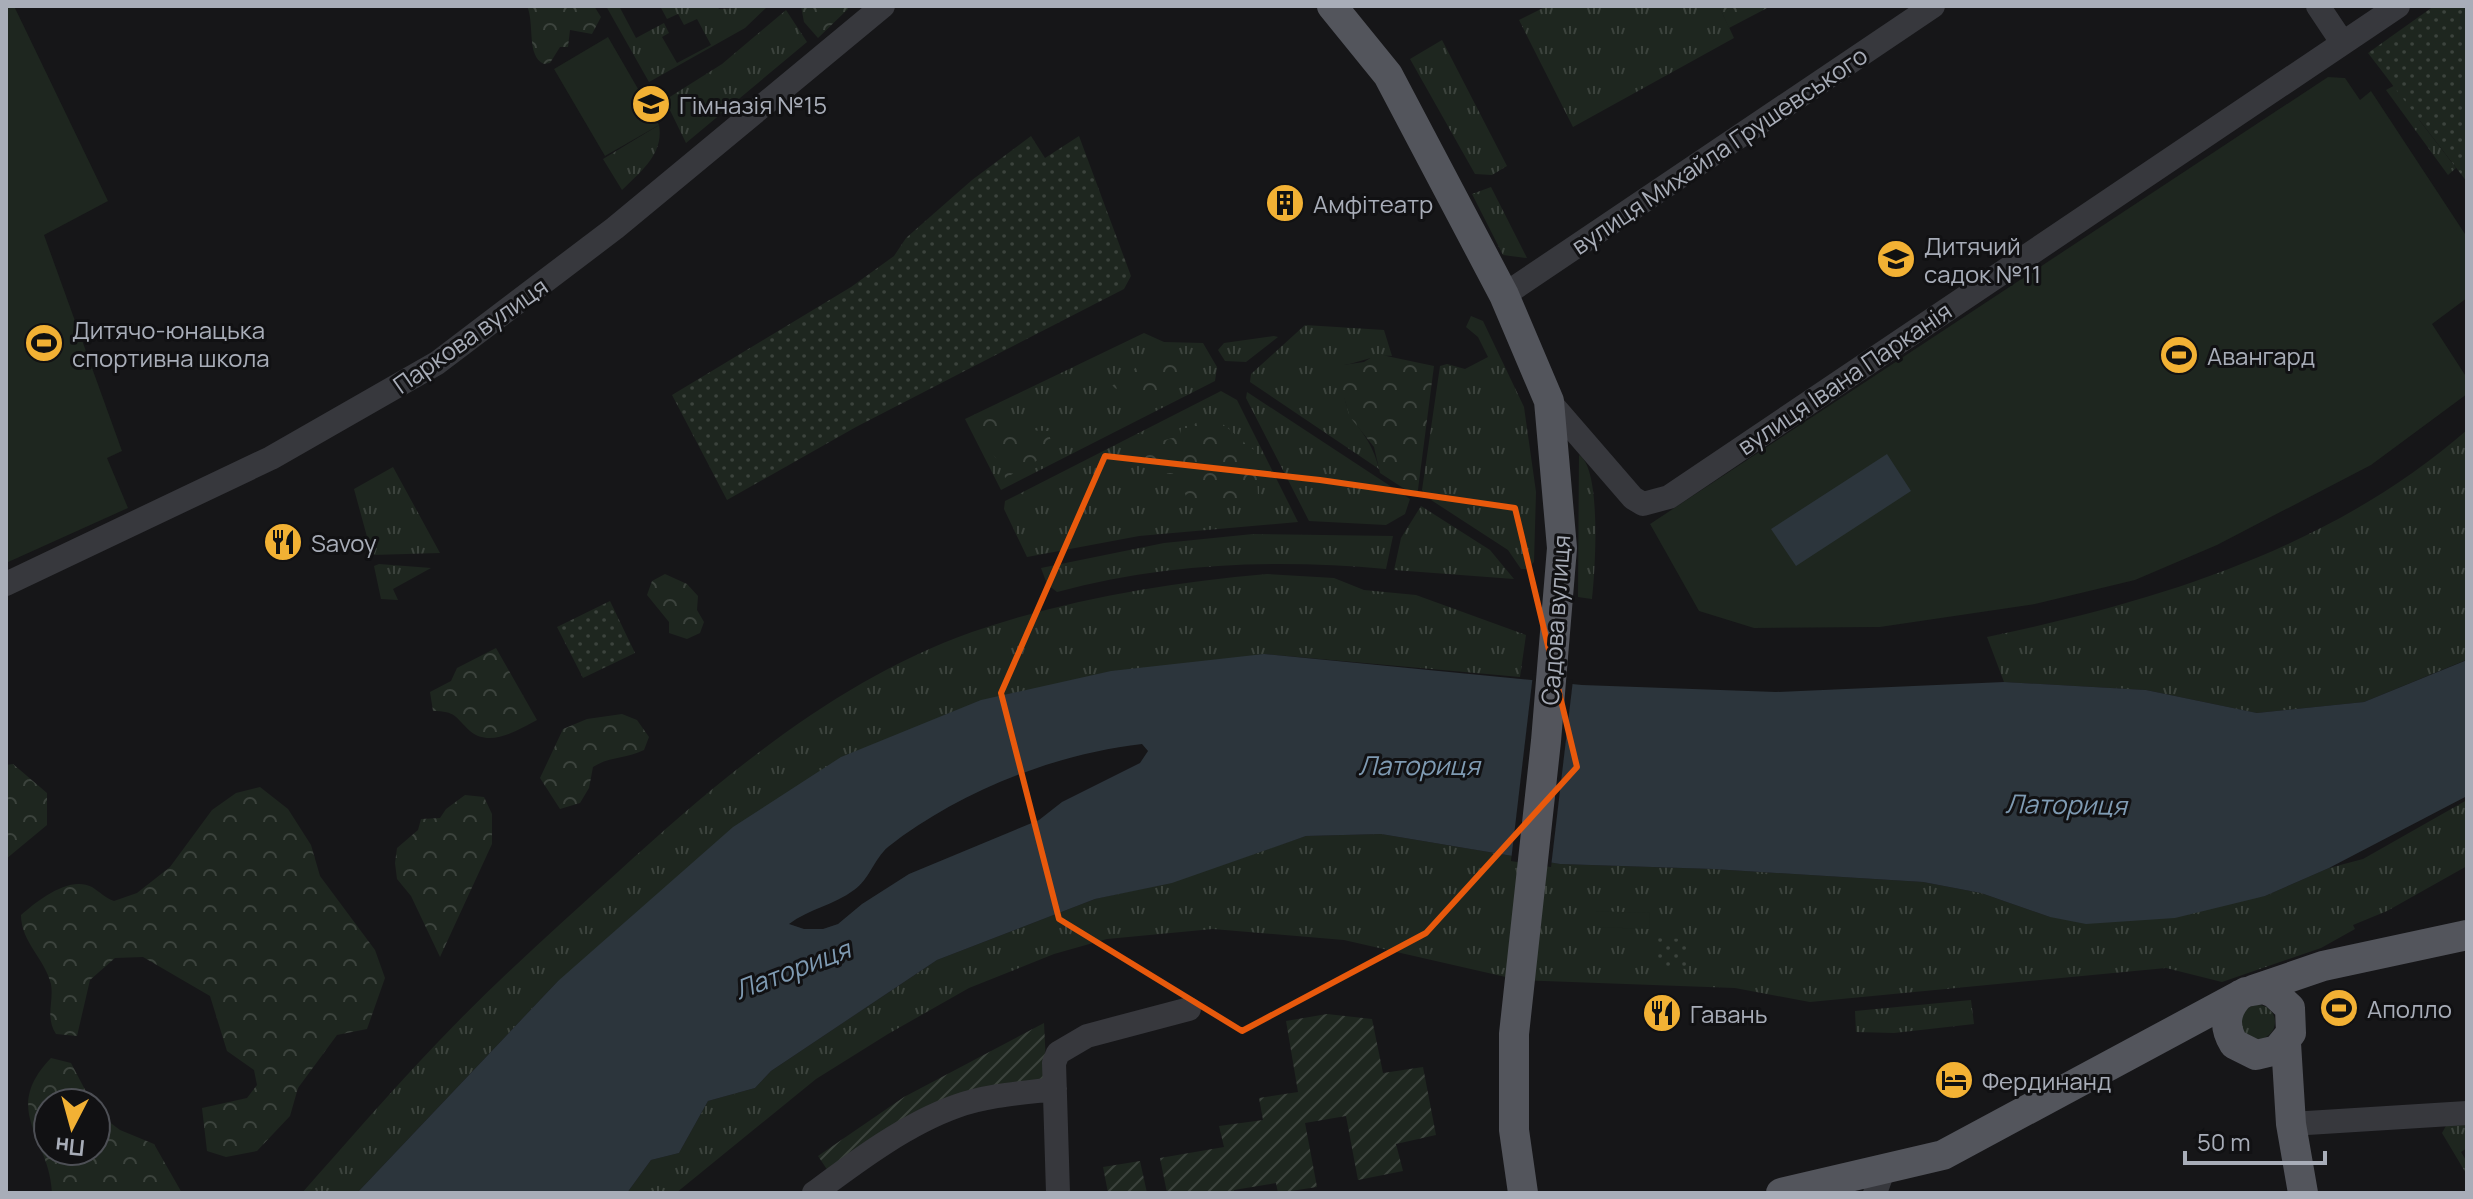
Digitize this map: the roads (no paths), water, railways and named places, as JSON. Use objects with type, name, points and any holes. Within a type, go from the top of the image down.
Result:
[{"type":"main road","name":"Садова вулиця","points":[[1332,6],[1388,75],[1504,295],[1549,401],[1562,548],[1558,613],[1514,1034],[1514,1130],[1523,1193]]},
{"type":"main road","points":[[1781,1193],[1879,1182],[1943,1155],[2246,992],[2310,971],[2467,935]]},
{"type":"main road","points":[[2171,1034],[2194,1033],[2267,1054],[2289,1031],[2295,1002],[2310,971]]},
{"type":"main road","points":[[2291,1124],[2267,1069],[2240,1048],[2226,1024],[2227,1013],[2246,992],[2274,993],[2290,1008],[2291,1124],[2303,1193]]},
{"type":"street","name":"Паркова вулиця","points":[[6,584],[271,458],[437,363],[615,228],[883,6]]},
{"type":"street","name":"вулиця Михайла Грушевського","points":[[1504,295],[1933,6]]},
{"type":"street","points":[[2318,6],[2342,42]]},
{"type":"street","name":"вулиця Івана Парканія","points":[[1549,401],[1633,498],[1643,504],[1662,500],[2398,6]]},
{"type":"street","points":[[1058,1193],[1054,1063],[1058,1053],[1068,1043],[1189,1009]]},
{"type":"street","points":[[814,1193],[846,1169],[928,1118],[984,1098],[1055,1089]]},
{"type":"street","points":[[2291,1124],[2467,1113]]},
{"type":"water","points":[[1887,454],[1911,491],[1796,566],[1771,529]]},
{"type":"water","name":"Латориця","points":[[1264,654],[1582,685],[1776,692],[2004,682],[2146,690],[2257,713],[2364,702],[2467,660],[2467,796],[2329,868],[2265,896],[2175,918],[2086,924],[2050,917],[1981,893],[1923,882],[1713,869],[1560,864],[1381,834],[1306,836],[1172,883],[1095,899],[937,960],[771,1071],[755,1088],[708,1101],[679,1153],[651,1160],[627,1193],[357,1193],[558,981],[733,827],[841,757],[981,700],[1111,671]],"holes":[[[1142,744],[1148,751],[1140,763],[1062,802],[1039,820],[909,874],[862,904],[838,924],[823,929],[804,929],[789,924],[854,890],[888,847],[915,827],[976,793],[1041,766],[1075,757]]]},
{"type":"place","name":"Гімназія №15","points":[[651,104]]},
{"type":"place","name":"Амфітеатр","points":[[1285,203]]},
{"type":"place","name":"Дитячий садок №11","points":[[1896,259]]},
{"type":"place","name":"Дитячо-юнацька спортивна школа","points":[[44,343]]},
{"type":"place","name":"Авангард","points":[[2179,355]]},
{"type":"place","name":"Savoy","points":[[283,542]]},
{"type":"place","name":"Аполло","points":[[2339,1008]]},
{"type":"place","name":"Гавань","points":[[1662,1013]]},
{"type":"place","name":"Фердинанд","points":[[1954,1080]]}]
